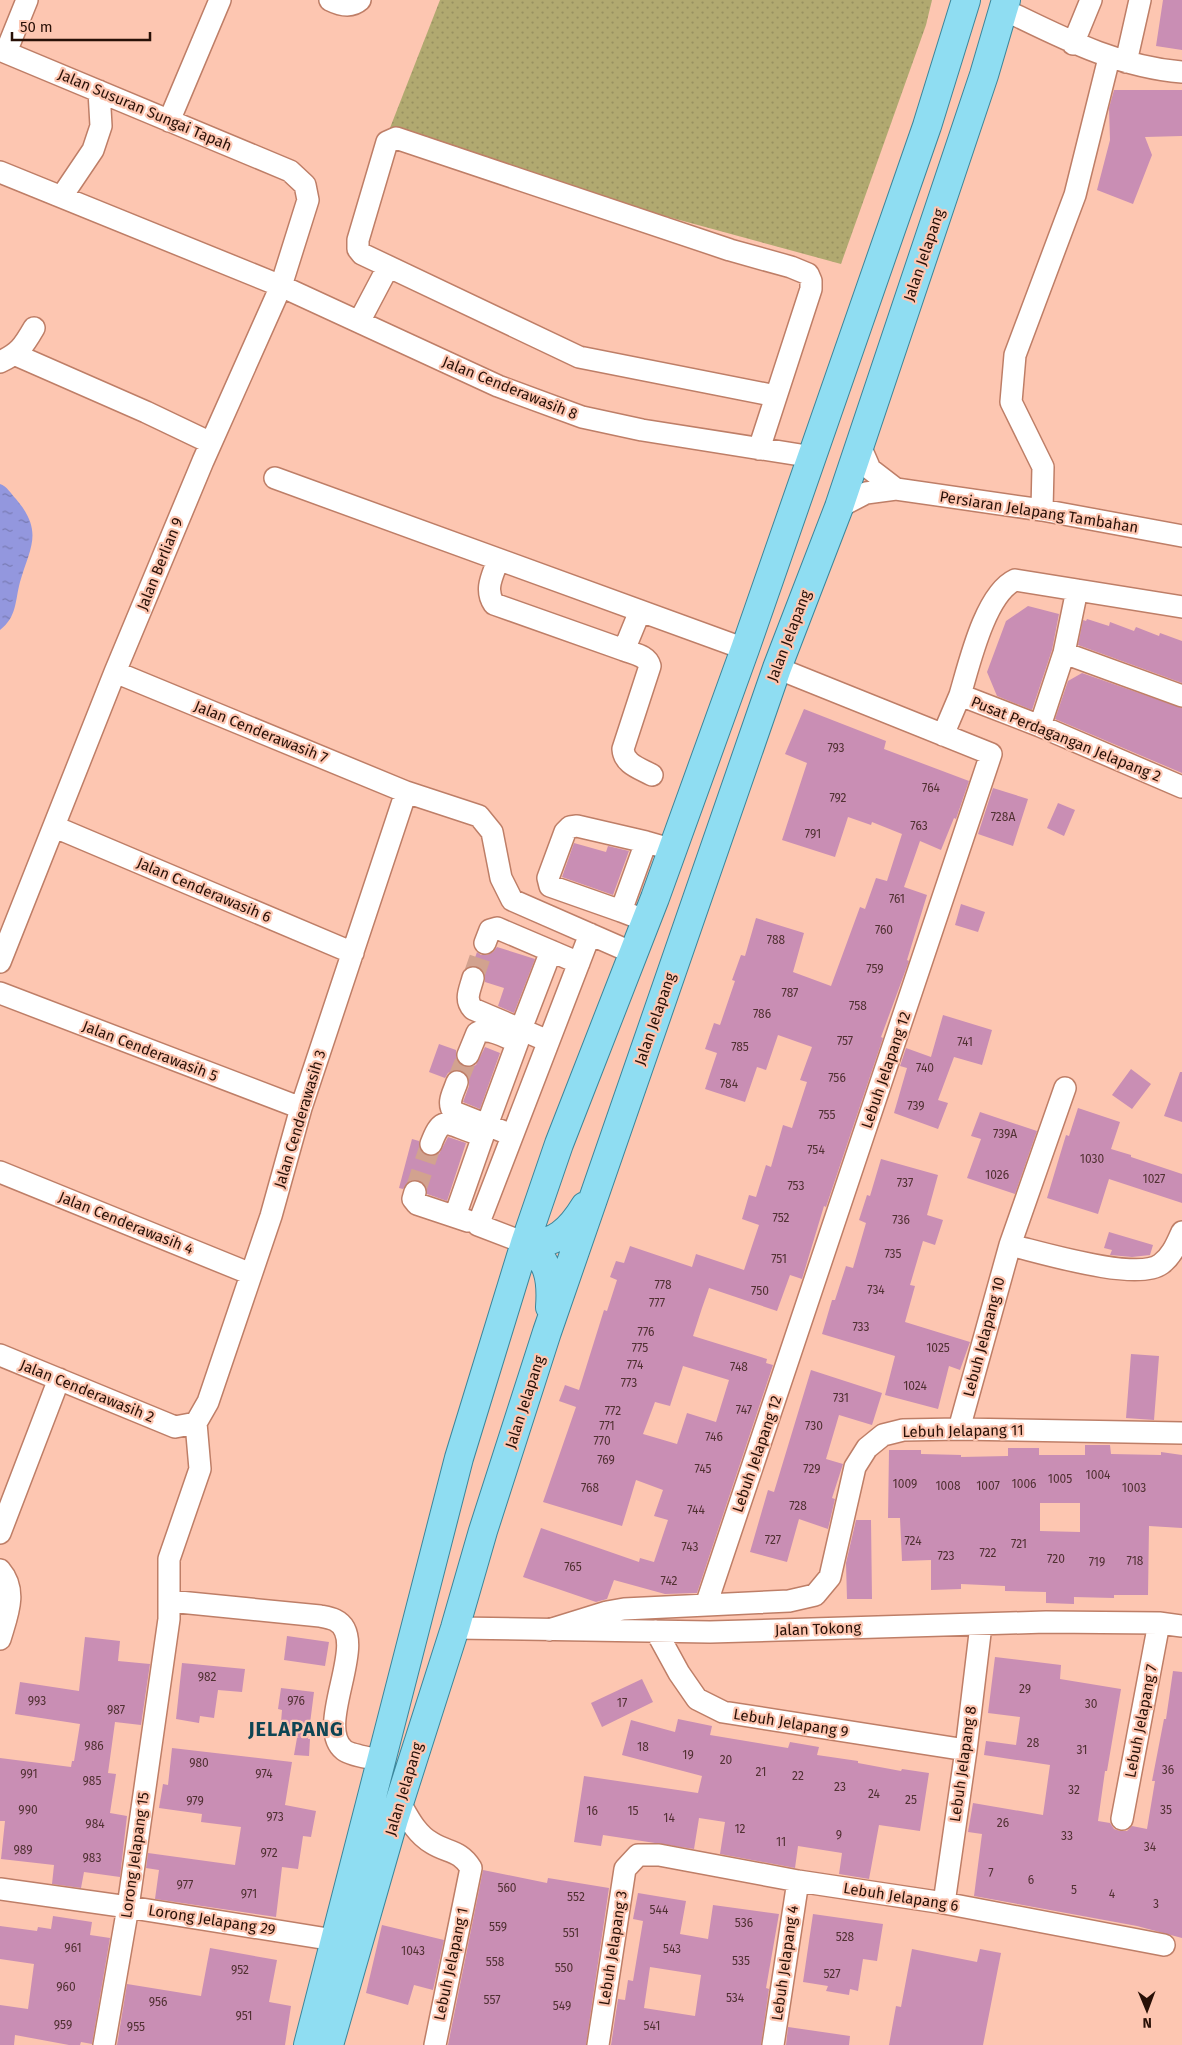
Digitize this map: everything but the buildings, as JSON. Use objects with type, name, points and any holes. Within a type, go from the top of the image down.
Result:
[{"type":"main road","name":"Jalan Jelapang","points":[[308,2045],[459,1458],[525,1243],[559,1144],[646,920],[745,649],[927,126],[966,0]]},
{"type":"main road","name":"Jalan Jelapang","points":[[329,2045],[483,1531],[547,1332],[777,668],[839,507],[978,94],[1005,4]]},
{"type":"main road","points":[[525,1243],[537,1245],[559,1236],[577,1218],[598,1185]]},
{"type":"main road","points":[[525,1243],[540,1256],[548,1272],[551,1293],[547,1332]]},
{"type":"street","points":[[3,51],[27,0]]},
{"type":"street","points":[[169,121],[220,0]]},
{"type":"street","points":[[330,0],[347,5],[356,4],[360,0]]},
{"type":"street","points":[[1073,44],[1091,0]]},
{"type":"street","points":[[1042,510],[1043,467],[1010,402],[1015,355],[1075,195],[1117,60],[1140,0]]},
{"type":"street","points":[[1005,4],[1073,44],[1117,60],[1163,71],[1182,72]]},
{"type":"street","name":"Jalan Susuran Sungai Tapah","points":[[3,51],[290,171]]},
{"type":"street","points":[[62,196],[93,150],[101,126],[99,91]]},
{"type":"street","points":[[760,449],[810,289],[811,280],[808,274],[396,138],[387,142],[358,240],[358,249],[362,254],[388,268],[579,356],[776,396]]},
{"type":"street","name":"Jalan Berlian 9","points":[[0,962],[116,672],[211,443],[281,286],[308,200],[305,185],[290,171]]},
{"type":"street","name":"Jalan Cenderawasih 8","points":[[0,172],[281,286],[498,386],[582,417],[642,430],[812,457]]},
{"type":"street","points":[[359,322],[388,268]]},
{"type":"street","points":[[8,359],[23,347],[34,328]]},
{"type":"street","points":[[8,359],[146,412],[211,443]]},
{"type":"street","name":"Persiaran Jelapang Tambahan","points":[[860,446],[870,469],[896,489]]},
{"type":"street","points":[[275,478],[745,649]]},
{"type":"street","name":"Persiaran Jelapang Tambahan","points":[[839,507],[866,493],[896,489],[1042,510],[1182,536]]},
{"type":"street","points":[[498,560],[488,588],[490,598],[494,604],[644,657],[649,661],[650,666],[623,749],[623,756],[628,762],[652,775]]},
{"type":"street","name":"Pusat Perdagangan Jelapang 2","points":[[1076,590],[1015,580],[1007,583],[983,620],[960,696],[1040,726],[1182,787]]},
{"type":"street","points":[[1040,726],[1064,653],[1076,590],[1182,607]]},
{"type":"street","points":[[624,650],[640,611]]},
{"type":"street","points":[[1064,653],[1182,696]]},
{"type":"street","name":"Lebuh Jelapang 12","points":[[706,1606],[991,754],[777,668]]},
{"type":"street","name":"Jalan Cenderawasih 7","points":[[116,672],[406,792],[479,816],[492,832],[501,878],[512,900],[633,952]]},
{"type":"street","points":[[944,734],[960,696]]},
{"type":"street","name":"Jalan Cenderawasih 3","points":[[196,1422],[208,1402],[271,1216],[301,1108],[406,792]]},
{"type":"street","points":[[646,920],[550,886],[548,878],[565,832],[570,827],[577,826],[673,848]]},
{"type":"street","name":"Jalan Cenderawasih 6","points":[[55,828],[353,953]]},
{"type":"street","points":[[621,911],[646,842]]},
{"type":"street","points":[[456,1216],[519,1035],[542,947],[545,915]]},
{"type":"street","points":[[485,943],[490,930],[493,928],[579,963]]},
{"type":"street","points":[[478,1224],[590,934]]},
{"type":"street","points":[[473,978],[467,998],[473,1009],[519,1035],[546,1046]]},
{"type":"street","name":"Jalan Cenderawasih 5","points":[[0,993],[301,1108]]},
{"type":"street","points":[[468,1055],[477,1033],[480,1031],[519,1035]]},
{"type":"street","points":[[457,1082],[450,1103],[454,1112],[485,1130],[510,1140]]},
{"type":"street","name":"Lebuh Jelapang 10","points":[[959,1429],[1010,1245],[1065,1088]]},
{"type":"street","points":[[431,1144],[441,1124],[485,1130]]},
{"type":"street","name":"Jalan Cenderawasih 4","points":[[0,1172],[251,1274]]},
{"type":"street","points":[[415,1192],[413,1199],[417,1204],[456,1216],[525,1243]]},
{"type":"street","points":[[1010,1245],[1103,1267],[1136,1271],[1160,1265],[1176,1248],[1182,1232]]},
{"type":"street","name":"Jalan Cenderawasih 2","points":[[0,1355],[175,1427],[196,1422]]},
{"type":"street","points":[[0,1533],[59,1379]]},
{"type":"street","name":"Lorong Jelapang 15","points":[[104,2045],[128,1907],[169,1618],[168,1559],[200,1468],[196,1422]]},
{"type":"street","name":"Lebuh Jelapang 11","points":[[549,1630],[607,1612],[624,1609],[789,1601],[815,1595],[830,1577],[855,1468],[867,1448],[883,1435],[903,1430],[959,1429],[1182,1433]]},
{"type":"street","points":[[0,1570],[7,1580],[10,1593],[10,1607],[0,1639]]},
{"type":"street","points":[[169,1601],[320,1616],[336,1620],[346,1629],[348,1647],[335,1723],[335,1738],[344,1750],[380,1761]]},
{"type":"street","name":"Jalan Tokong","points":[[455,1628],[710,1632],[1046,1622],[1160,1623],[1182,1626]]},
{"type":"street","name":"Lebuh Jelapang 7","points":[[1122,1819],[1160,1623]]},
{"type":"street","name":"Lebuh Jelapang 8","points":[[944,1903],[966,1750],[981,1625]]},
{"type":"street","name":"Lebuh Jelapang 9","points":[[656,1631],[679,1673],[697,1699],[723,1712],[966,1750]]},
{"type":"street","name":"Lebuh Jelapang 1","points":[[400,1803],[416,1829],[431,1843],[464,1858],[470,1868],[435,2045]]},
{"type":"street","name":"Lebuh Jelapang 6","points":[[638,1855],[659,1855],[798,1881],[944,1903],[1164,1945]]},
{"type":"street","name":"Lebuh Jelapang 3","points":[[598,2045],[625,1869],[638,1855]]},
{"type":"street","name":"Lebuh Jelapang 4","points":[[773,2045],[798,1881]]},
{"type":"street","name":"Lorong Jelapang 29","points":[[0,1889],[128,1907],[334,1940]]},
{"type":"shaded area","points":[[440,0],[932,0],[926,25],[841,264],[650,212],[388,133]]},
{"type":"water","points":[[0,484],[9,490],[25,511],[30,521],[32,540],[10,620],[0,630]]},
{"type":"tunnel","points":[[473,978],[485,943]]},
{"type":"tunnel","points":[[457,1082],[468,1055]]},
{"type":"tunnel","points":[[415,1192],[431,1144]]},
{"type":"district","name":"JELAPANG","points":[[296,1729]]}]
